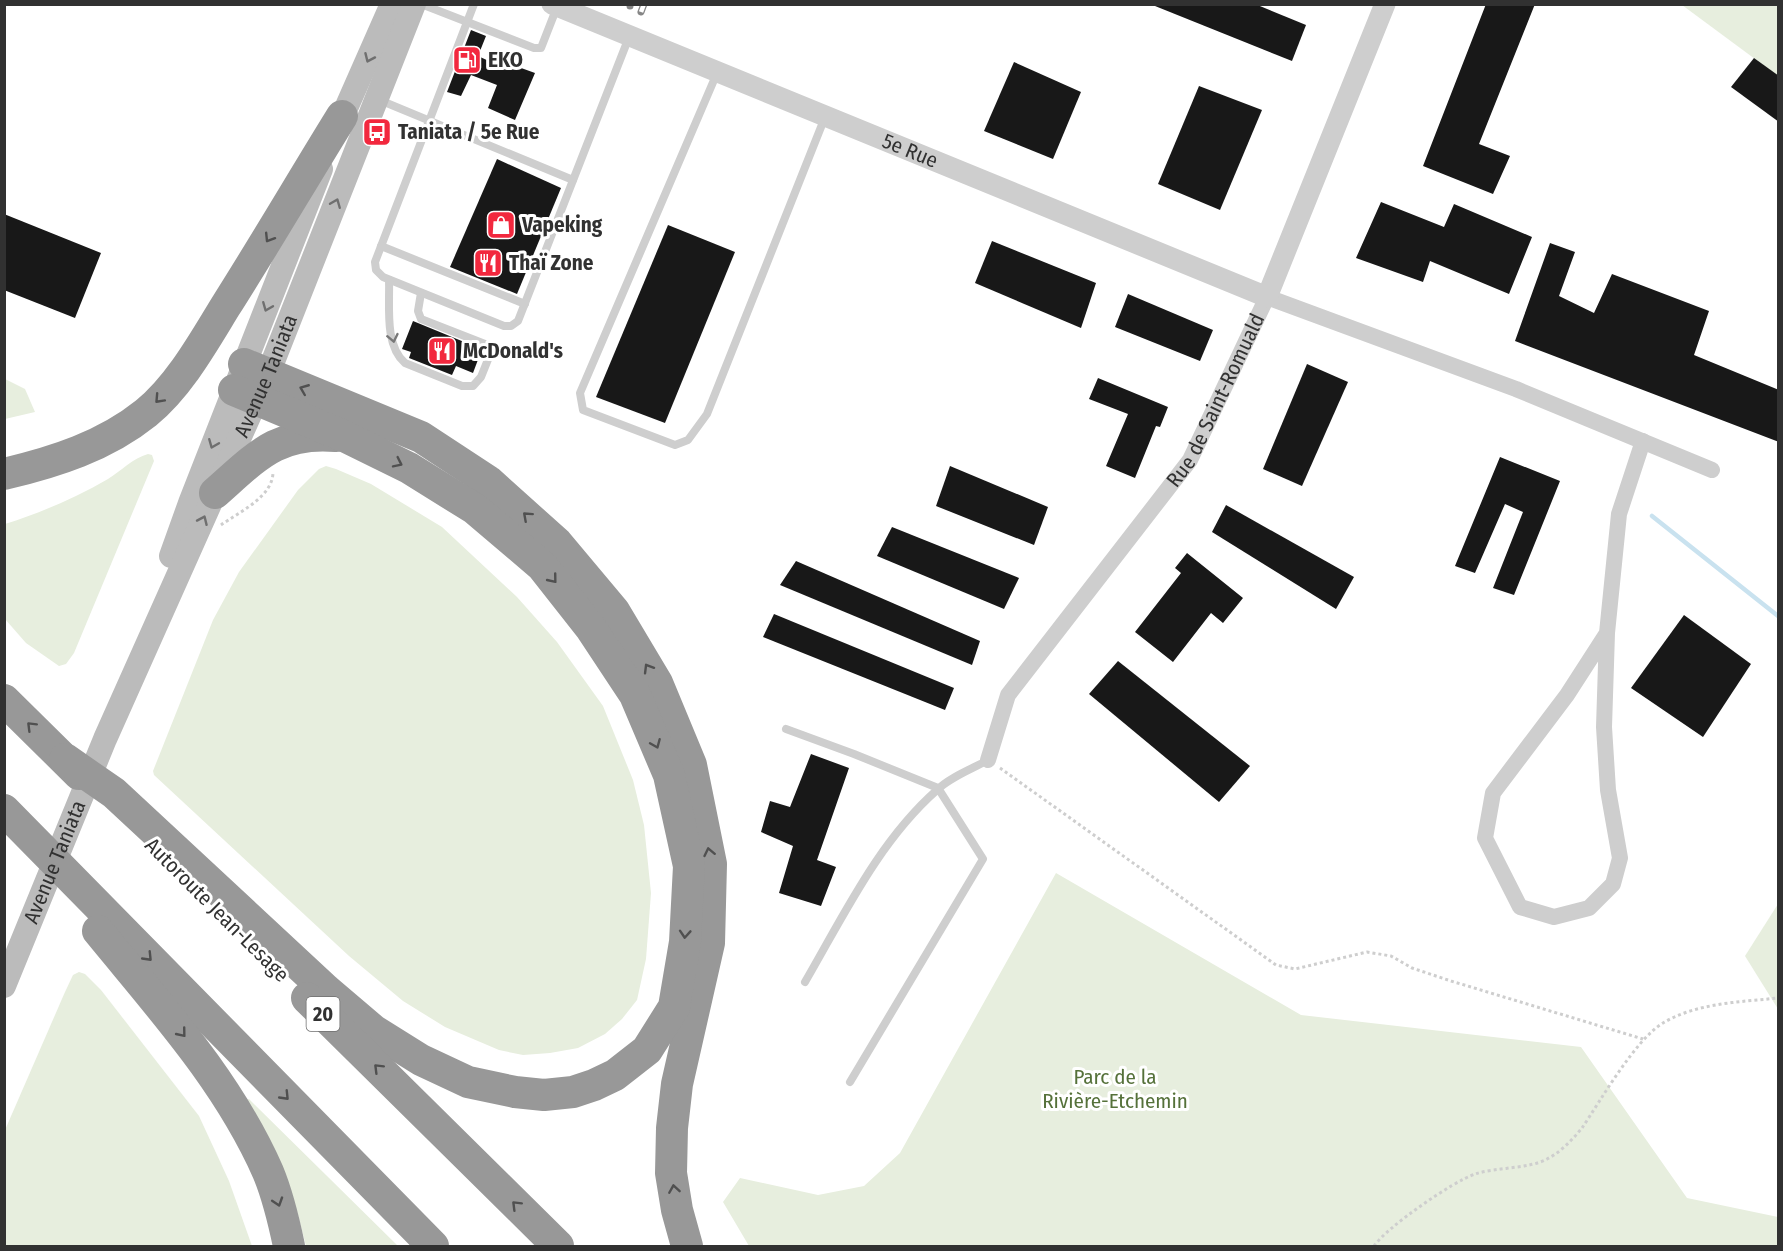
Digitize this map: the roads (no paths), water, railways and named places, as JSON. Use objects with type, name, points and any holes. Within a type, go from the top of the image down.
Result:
[{"type":"highway","points":[[4,474],[75,453],[111,436],[147,412],[185,372],[342,116]]},
{"type":"highway","points":[[64,759],[114,793],[326,990],[373,1030],[421,1060],[468,1082],[515,1092],[544,1095],[573,1092],[594,1085],[615,1075],[647,1050],[674,1007],[685,942],[689,866],[669,775],[635,696],[590,627],[542,566],[475,509],[409,468],[346,437],[251,381]]},
{"type":"highway","points":[[251,381],[421,437],[488,481],[557,543],[614,611],[657,683],[691,765],[711,864],[709,943],[677,1084],[672,1128],[671,1173],[677,1210],[687,1246]]},
{"type":"highway","points":[[215,493],[262,451],[288,439],[315,434],[346,437]]},
{"type":"highway","name":"Autoroute Jean-Lesage","points":[[4,700],[558,1246]]},
{"type":"highway","points":[[4,810],[433,1246]]},
{"type":"highway","points":[[4,832],[82,912],[193,1047],[248,1132],[268,1174],[283,1217],[289,1246]]},
{"type":"main road","name":"Avenue Taniata","points":[[105,739],[215,493],[342,116],[392,4]]},
{"type":"main road","name":"Avenue Taniata","points":[[4,987],[105,739],[190,502],[251,381],[377,99],[414,4]]},
{"type":"street","name":"Rue de Saint-Romuald","points":[[988,760],[1008,695],[1190,460],[1267,297],[1385,4]]},
{"type":"street","name":"5e Rue","points":[[555,6],[1267,297]]},
{"type":"street","points":[[1267,297],[1516,389],[1712,470]]},
{"type":"street","points":[[1607,633],[1566,695],[1493,793],[1485,838],[1520,907],[1554,917],[1589,908],[1614,884],[1620,858],[1608,790],[1604,728],[1607,633],[1619,514],[1643,441]]},
{"type":"lane","points":[[421,4],[534,48],[540,48],[555,6]]},
{"type":"lane","points":[[474,4],[375,262],[376,270],[389,280],[504,326],[511,326],[518,321],[630,36]]},
{"type":"lane","points":[[718,72],[580,393],[583,410],[675,445],[688,440],[707,414],[825,116]]},
{"type":"lane","points":[[377,99],[573,180]]},
{"type":"lane","points":[[381,246],[525,304]]},
{"type":"lane","points":[[389,280],[391,337],[399,358],[405,363],[462,386],[473,386],[480,378],[489,357],[484,344],[421,319],[418,311],[421,293]]},
{"type":"lane","points":[[786,729],[938,788],[983,859],[850,1082]]},
{"type":"lane","points":[[806,982],[858,890],[900,827],[938,788],[988,760]]},
{"type":"waterway","points":[[1652,516],[1778,616]]},
{"type":"railway","points":[[641,12],[644,4]]},
{"type":"place","name":"EKO","points":[[467,60]]},
{"type":"place","name":"Taniata / 5e Rue","points":[[377,132]]},
{"type":"place","name":"Vapeking","points":[[501,225]]},
{"type":"place","name":"Thaï Zone","points":[[488,263]]},
{"type":"place","name":"McDonald's","points":[[442,351]]},
{"type":"park label","name":"Parc de la Rivière-Etchemin","points":[[1115,1089]]}]
